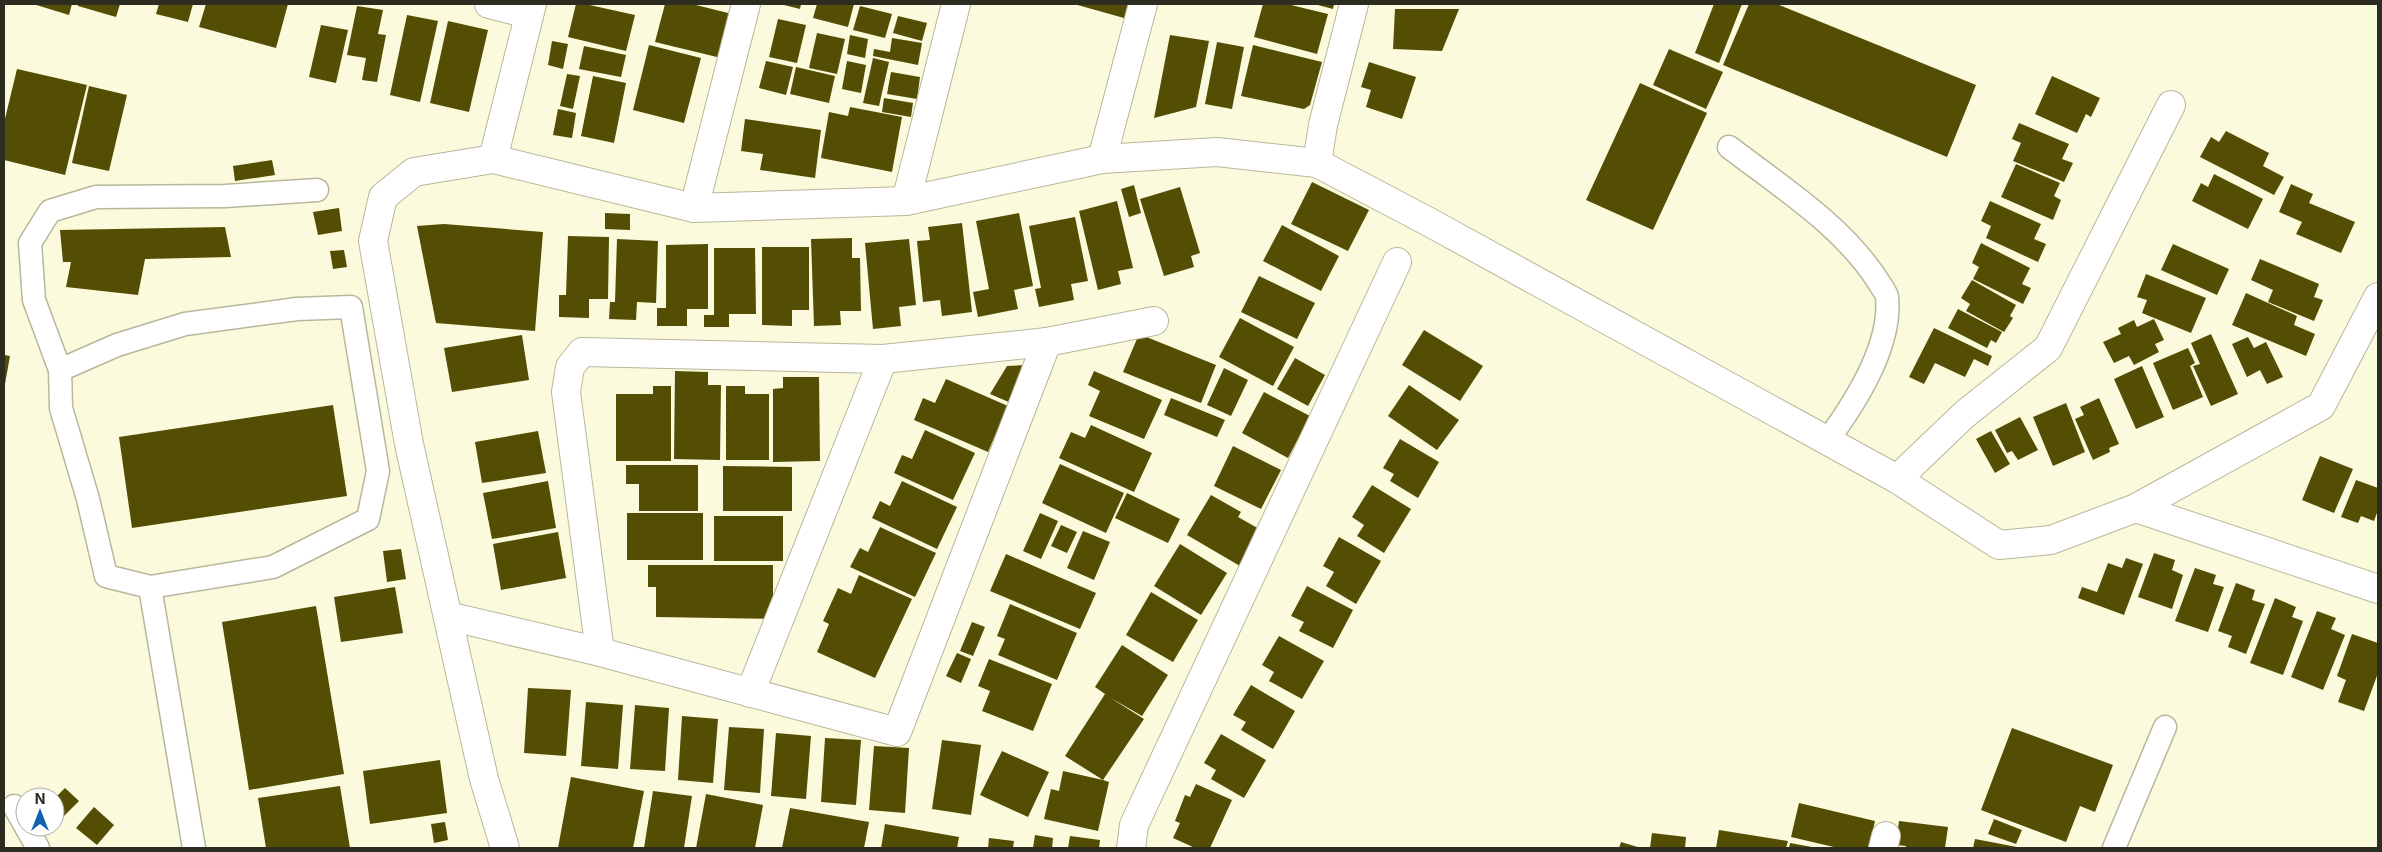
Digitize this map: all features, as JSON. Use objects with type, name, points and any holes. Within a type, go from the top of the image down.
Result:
[{"type":"street","points":[[489,4],[530,9],[493,159]]},
{"type":"street","points":[[694,208],[746,4]]},
{"type":"street","points":[[906,201],[956,4]]},
{"type":"street","points":[[1102,159],[1143,4]]},
{"type":"street","points":[[1316,162],[1323,125],[1354,4]]},
{"type":"street","points":[[1897,479],[1965,414],[2048,348],[2171,105]]},
{"type":"street","points":[[505,848],[484,779],[409,444],[374,241],[383,198],[414,172],[493,159],[694,208],[906,201],[1102,159],[1217,152],[1316,162],[1897,479],[1999,545],[2051,540],[2136,508],[2321,406],[2378,297]]},
{"type":"street","points":[[1131,848],[1134,825],[1396,262]]},
{"type":"street","points":[[600,652],[566,392],[570,367],[582,352],[883,359],[1048,342],[1154,321]]},
{"type":"street","points":[[448,616],[600,652],[897,732],[1048,342]]},
{"type":"street","points":[[750,693],[883,359]]},
{"type":"street","points":[[2136,508],[2378,589]]},
{"type":"lane","points":[[1729,147],[1814,213],[1863,258],[1887,295],[1884,338],[1851,408],[1828,441]]},
{"type":"lane","points":[[60,370],[117,345],[185,324],[297,309],[351,307],[378,471],[368,519],[273,567],[150,588],[106,576],[88,499],[61,408],[60,370],[34,300],[30,243],[50,211],[96,198],[225,196],[317,190]]},
{"type":"lane","points":[[150,588],[194,848]]},
{"type":"lane","points":[[2114,848],[2165,727]]},
{"type":"lane","points":[[32,837],[38,848]]},
{"type":"building","points":[[33,4],[72,4],[69,15]]},
{"type":"building","points":[[78,4],[120,4],[116,17],[78,6]]},
{"type":"building","points":[[159,4],[193,4],[188,22],[156,14]]},
{"type":"building","points":[[206,4],[288,4],[276,48],[199,27]]},
{"type":"building","points":[[576,4],[585,4],[635,15],[626,51],[568,37]]},
{"type":"building","points":[[665,4],[692,4],[732,14],[721,58],[655,42]]},
{"type":"building","points":[[780,4],[801,4],[800,9]]},
{"type":"building","points":[[817,4],[854,4],[848,27],[813,18]]},
{"type":"building","points":[[1074,4],[1135,4],[1131,20]]},
{"type":"building","points":[[1263,4],[1287,4],[1328,14],[1317,54],[1254,37]]},
{"type":"building","points":[[1314,4],[1334,4],[1333,9]]},
{"type":"building","points":[[1714,4],[1742,4],[1719,63],[1695,53]]},
{"type":"building","points":[[1749,4],[1777,4],[1976,85],[1947,157],[1723,65]]},
{"type":"building","points":[[357,6],[383,10],[378,34],[386,35],[377,82],[362,80],[366,58],[347,55]]},
{"type":"building","points":[[860,6],[892,14],[885,38],[853,30]]},
{"type":"building","points":[[1395,9],[1459,9],[1442,51],[1393,49]]},
{"type":"building","points":[[407,15],[438,21],[420,102],[390,95]]},
{"type":"building","points":[[898,16],[927,23],[922,41],[893,33]]},
{"type":"building","points":[[778,19],[806,25],[797,63],[769,57]]},
{"type":"building","points":[[448,21],[488,30],[469,112],[430,103]]},
{"type":"building","points":[[321,25],[348,30],[336,83],[309,77]]},
{"type":"building","points":[[817,33],[845,39],[837,74],[809,68]]},
{"type":"building","points":[[850,35],[868,39],[865,58],[847,54]]},
{"type":"building","points":[[1170,35],[1209,41],[1196,107],[1154,118]]},
{"type":"building","points":[[892,38],[922,43],[918,65],[873,56],[874,49],[890,52]]},
{"type":"building","points":[[552,41],[568,44],[563,69],[548,65]]},
{"type":"building","points":[[1217,42],[1244,47],[1232,109],[1205,104]]},
{"type":"building","points":[[649,45],[701,58],[684,123],[633,110]]},
{"type":"building","points":[[1253,45],[1322,62],[1310,105],[1304,109],[1241,96]]},
{"type":"building","points":[[584,46],[626,55],[621,77],[579,69]]},
{"type":"building","points":[[1669,49],[1723,72],[1706,109],[1653,85]]},
{"type":"building","points":[[873,58],[889,62],[879,106],[863,103]]},
{"type":"building","points":[[766,61],[793,67],[786,95],[759,88]]},
{"type":"building","points":[[847,61],[866,65],[861,93],[842,89]]},
{"type":"building","points":[[1369,62],[1416,77],[1402,119],[1366,107],[1371,90],[1361,87]]},
{"type":"building","points":[[796,67],[835,76],[829,103],[790,94]]},
{"type":"building","points":[[17,69],[87,85],[65,175],[4,160],[4,123]]},
{"type":"building","points":[[891,72],[920,77],[917,99],[887,94]]},
{"type":"building","points":[[567,74],[580,76],[573,109],[560,106]]},
{"type":"building","points":[[593,76],[626,83],[614,143],[581,136]]},
{"type":"building","points":[[2052,76],[2100,98],[2091,117],[2086,114],[2077,133],[2035,114]]},
{"type":"building","points":[[1640,83],[1707,113],[1653,230],[1586,200]]},
{"type":"building","points":[[89,86],[127,95],[109,171],[72,163]]},
{"type":"building","points":[[884,98],[913,103],[911,117],[882,112]]},
{"type":"building","points":[[850,107],[902,117],[892,172],[821,158],[829,112],[848,116]]},
{"type":"building","points":[[558,109],[576,113],[572,138],[553,135]]},
{"type":"building","points":[[745,119],[821,130],[815,178],[760,170],[763,154],[741,151]]},
{"type":"building","points":[[2019,123],[2069,144],[2062,159],[2073,163],[2064,182],[2013,161],[2021,143],[2012,139]]},
{"type":"building","points":[[2226,131],[2269,153],[2263,166],[2284,177],[2274,195],[2200,157],[2211,137],[2219,142]]},
{"type":"building","points":[[272,160],[275,175],[235,181],[233,166]]},
{"type":"building","points":[[2016,164],[2060,183],[2054,196],[2061,200],[2053,220],[2001,197]]},
{"type":"building","points":[[2214,174],[2263,199],[2248,229],[2192,201],[2201,183],[2208,187]]},
{"type":"building","points":[[1312,182],[1369,210],[1348,251],[1291,224]]},
{"type":"building","points":[[2291,184],[2313,194],[2309,203],[2355,222],[2341,253],[2296,234],[2302,222],[2279,212]]},
{"type":"building","points":[[1134,185],[1141,213],[1129,217],[1121,189]]},
{"type":"building","points":[[1180,187],[1200,253],[1191,256],[1194,267],[1164,276],[1140,199]]},
{"type":"building","points":[[1117,201],[1133,268],[1118,271],[1121,284],[1098,290],[1079,211]]},
{"type":"building","points":[[1990,201],[2041,224],[2034,239],[2046,244],[2038,262],[1986,238],[1991,226],[1981,221]]},
{"type":"building","points":[[339,208],[342,231],[318,235],[313,212]]},
{"type":"building","points":[[605,213],[630,214],[630,230],[605,229]]},
{"type":"building","points":[[1019,213],[1033,286],[1014,290],[1018,309],[978,317],[973,292],[989,289],[976,221]]},
{"type":"building","points":[[1075,217],[1088,281],[1071,284],[1074,300],[1039,307],[1035,289],[1041,288],[1029,226]]},
{"type":"building","points":[[962,223],[972,312],[942,316],[940,300],[923,302],[917,241],[930,240],[928,227]]},
{"type":"building","points":[[444,224],[543,232],[535,331],[436,323],[417,226]]},
{"type":"building","points":[[1282,225],[1339,256],[1321,291],[1263,261]]},
{"type":"building","points":[[225,227],[231,257],[145,259],[138,295],[66,287],[71,262],[63,262],[60,230]]},
{"type":"building","points":[[568,236],[609,237],[608,299],[589,299],[589,318],[559,317],[559,295],[566,295]]},
{"type":"building","points":[[852,238],[852,258],[860,258],[861,311],[840,311],[841,325],[814,326],[811,239]]},
{"type":"building","points":[[617,239],[658,241],[656,303],[637,302],[636,320],[609,319],[610,302],[615,302]]},
{"type":"building","points":[[909,239],[916,305],[899,307],[901,326],[873,329],[865,243]]},
{"type":"building","points":[[1981,243],[2030,268],[2022,284],[2031,288],[2023,304],[1973,279],[1979,267],[1972,263]]},
{"type":"building","points":[[708,244],[708,309],[687,309],[687,326],[657,326],[657,308],[666,308],[666,245]]},
{"type":"building","points":[[2173,244],[2229,269],[2217,295],[2161,270]]},
{"type":"building","points":[[762,247],[809,247],[809,310],[792,310],[792,326],[762,325]]},
{"type":"building","points":[[714,248],[755,248],[756,314],[729,314],[729,327],[704,327],[704,315],[714,315]]},
{"type":"building","points":[[344,250],[347,267],[333,269],[330,251]]},
{"type":"building","points":[[2260,259],[2319,284],[2314,297],[2323,300],[2314,321],[2268,302],[2273,290],[2251,280]]},
{"type":"building","points":[[2146,274],[2206,298],[2191,333],[2142,313],[2147,300],[2137,297]]},
{"type":"building","points":[[1259,276],[1315,303],[1297,339],[1241,312]]},
{"type":"building","points":[[1972,280],[2016,305],[2010,316],[2013,318],[2004,332],[1966,311],[1970,304],[1961,298]]},
{"type":"building","points":[[2246,293],[2297,316],[2294,325],[2315,334],[2306,356],[2232,325]]},
{"type":"building","points":[[1958,309],[2002,332],[1996,343],[1991,340],[1987,348],[1948,328]]},
{"type":"building","points":[[1240,318],[1294,347],[1273,386],[1219,357]]},
{"type":"building","points":[[2154,319],[2164,340],[2155,344],[2159,352],[2134,365],[2129,356],[2114,363],[2103,342],[2121,334],[2118,328],[2134,320],[2137,327]]},
{"type":"building","points":[[1934,328],[1992,356],[1988,366],[1974,359],[1965,377],[1935,363],[1924,384],[1909,377]]},
{"type":"building","points":[[1424,330],[1483,366],[1460,401],[1402,365]]},
{"type":"building","points":[[1139,334],[1216,365],[1201,403],[1123,372]]},
{"type":"building","points":[[2211,334],[2238,394],[2211,406],[2193,366],[2200,364],[2191,343]]},
{"type":"building","points":[[522,335],[529,380],[452,392],[444,348]]},
{"type":"building","points":[[2248,337],[2254,348],[2266,342],[2283,377],[2267,384],[2260,370],[2247,377],[2232,344]]},
{"type":"building","points":[[2188,348],[2195,363],[2190,366],[2203,397],[2173,410],[2153,363]]},
{"type":"building","points":[[4,355],[10,356],[5,384],[4,384]]},
{"type":"building","points":[[1295,358],[1325,375],[1308,406],[1277,389]]},
{"type":"building","points":[[1025,365],[1011,403],[990,394],[1007,366]]},
{"type":"building","points":[[2142,366],[2164,417],[2136,429],[2114,379]]},
{"type":"building","points":[[1224,368],[1248,380],[1231,416],[1207,405]]},
{"type":"building","points":[[675,371],[708,372],[708,385],[721,385],[720,460],[674,459]]},
{"type":"building","points":[[1094,371],[1162,400],[1144,439],[1089,416],[1100,391],[1088,385]]},
{"type":"building","points":[[783,377],[819,377],[820,461],[773,462],[773,389],[783,388]]},
{"type":"building","points":[[946,379],[1008,406],[988,452],[914,420],[923,398],[935,403]]},
{"type":"building","points":[[1409,385],[1459,420],[1437,450],[1388,416]]},
{"type":"building","points":[[653,386],[671,386],[671,461],[616,461],[616,394],[653,394]]},
{"type":"building","points":[[726,386],[745,386],[745,394],[769,394],[769,460],[726,460]]},
{"type":"building","points":[[1264,392],[1310,416],[1288,458],[1242,433]]},
{"type":"building","points":[[1171,398],[1225,420],[1217,437],[1164,415]]},
{"type":"building","points":[[2099,398],[2119,444],[2109,448],[2110,452],[2093,460],[2075,419],[2084,415],[2080,407]]},
{"type":"building","points":[[2066,403],[2085,452],[2053,466],[2033,417]]},
{"type":"building","points":[[333,405],[347,496],[132,528],[119,437]]},
{"type":"building","points":[[2020,417],[2038,450],[2018,460],[2012,451],[2007,453],[1995,430]]},
{"type":"building","points":[[1091,425],[1152,453],[1134,492],[1059,458],[1071,432],[1085,438]]},
{"type":"building","points":[[925,430],[975,453],[953,500],[894,473],[902,455],[912,459]]},
{"type":"building","points":[[538,431],[546,473],[482,483],[475,442]]},
{"type":"building","points":[[1991,431],[2010,464],[1995,473],[1976,439]]},
{"type":"building","points":[[1400,439],[1439,462],[1418,498],[1390,481],[1394,474],[1383,468]]},
{"type":"building","points":[[1233,446],[1281,470],[1261,509],[1214,486]]},
{"type":"building","points":[[2320,456],[2353,469],[2334,513],[2302,500]]},
{"type":"building","points":[[1060,464],[1124,493],[1106,533],[1042,503]]},
{"type":"building","points":[[626,465],[698,465],[698,511],[639,511],[639,484],[626,484]]},
{"type":"building","points":[[723,466],[792,467],[792,511],[723,511]]},
{"type":"building","points":[[2356,480],[2378,488],[2378,510],[2374,521],[2361,516],[2358,523],[2341,517]]},
{"type":"building","points":[[548,481],[556,528],[492,539],[483,493]]},
{"type":"building","points":[[902,481],[957,507],[937,549],[872,518],[880,501],[890,506]]},
{"type":"building","points":[[1372,485],[1411,509],[1384,553],[1357,536],[1364,525],[1352,517]]},
{"type":"building","points":[[1127,493],[1180,519],[1168,543],[1115,518]]},
{"type":"building","points":[[1211,495],[1241,512],[1238,517],[1261,530],[1240,566],[1187,535]]},
{"type":"building","points":[[627,513],[703,513],[703,560],[627,560]]},
{"type":"building","points":[[1040,513],[1058,521],[1041,559],[1023,551]]},
{"type":"building","points":[[714,516],[783,516],[783,561],[714,561]]},
{"type":"building","points":[[1061,525],[1077,532],[1067,553],[1051,546]]},
{"type":"building","points":[[880,527],[936,553],[915,597],[850,567],[860,548],[868,552]]},
{"type":"building","points":[[1083,531],[1110,542],[1094,580],[1067,568]]},
{"type":"building","points":[[558,532],[566,578],[501,590],[493,544]]},
{"type":"building","points":[[1339,537],[1381,561],[1356,604],[1326,586],[1334,572],[1323,566]]},
{"type":"building","points":[[1180,544],[1227,573],[1201,615],[1154,586]]},
{"type":"building","points":[[401,549],[406,579],[387,582],[383,551]]},
{"type":"building","points":[[2154,553],[2175,560],[2172,570],[2183,575],[2172,609],[2138,597]]},
{"type":"building","points":[[1006,554],[1096,593],[1080,629],[990,591]]},
{"type":"building","points":[[2126,558],[2143,564],[2124,615],[2078,598],[2082,587],[2097,592],[2108,563],[2122,568]]},
{"type":"building","points":[[648,565],[773,565],[773,619],[656,617],[656,587],[648,587]]},
{"type":"building","points":[[2195,568],[2216,575],[2213,584],[2224,587],[2208,632],[2175,621]]},
{"type":"building","points":[[859,575],[912,599],[875,678],[817,652],[829,624],[823,621],[838,588],[851,594]]},
{"type":"building","points":[[2236,583],[2255,590],[2252,600],[2265,604],[2246,654],[2228,647],[2232,636],[2218,631]]},
{"type":"building","points":[[1307,586],[1353,610],[1333,648],[1299,631],[1304,622],[1291,616]]},
{"type":"building","points":[[395,587],[403,633],[341,642],[334,597]]},
{"type":"building","points":[[1151,592],[1198,620],[1173,662],[1126,635]]},
{"type":"building","points":[[2275,598],[2296,607],[2292,617],[2303,621],[2283,675],[2250,663]]},
{"type":"building","points":[[1010,604],[1077,633],[1057,680],[998,655],[1005,639],[997,636]]},
{"type":"building","points":[[316,606],[344,774],[249,790],[222,622]]},
{"type":"building","points":[[2317,611],[2336,618],[2331,629],[2345,635],[2323,690],[2291,677]]},
{"type":"building","points":[[972,622],[985,627],[973,656],[960,651]]},
{"type":"building","points":[[2352,634],[2378,643],[2378,673],[2364,711],[2338,702],[2346,680],[2337,676]]},
{"type":"building","points":[[1279,636],[1324,661],[1302,699],[1269,681],[1274,672],[1262,665]]},
{"type":"building","points":[[1122,645],[1168,675],[1142,716],[1109,697],[1144,719],[1103,780],[1065,756],[1105,694],[1095,687]]},
{"type":"building","points":[[957,653],[971,659],[961,683],[946,676]]},
{"type":"building","points":[[989,659],[1052,684],[1033,731],[982,711],[990,691],[978,686]]},
{"type":"building","points":[[1251,685],[1295,711],[1273,749],[1241,730],[1246,722],[1233,715]]},
{"type":"building","points":[[528,688],[571,690],[566,756],[524,753]]},
{"type":"building","points":[[586,702],[623,705],[618,769],[581,766]]},
{"type":"building","points":[[635,705],[669,708],[665,771],[630,769]]},
{"type":"building","points":[[682,716],[718,719],[713,783],[678,780]]},
{"type":"building","points":[[729,727],[764,729],[760,793],[724,790]]},
{"type":"building","points":[[2012,728],[2113,765],[2095,812],[2080,806],[2066,842],[1981,810]]},
{"type":"building","points":[[776,733],[811,736],[806,799],[771,796]]},
{"type":"building","points":[[1221,734],[1266,760],[1244,798],[1211,779],[1216,770],[1204,763]]},
{"type":"building","points":[[825,738],[861,740],[856,805],[821,802]]},
{"type":"building","points":[[942,740],[981,745],[971,815],[932,809]]},
{"type":"building","points":[[874,746],[909,748],[905,813],[869,810]]},
{"type":"building","points":[[1002,751],[1049,772],[1028,817],[980,795]]},
{"type":"building","points":[[440,760],[447,813],[370,824],[363,771]]},
{"type":"building","points":[[1063,771],[1109,782],[1098,831],[1044,819],[1051,789],[1059,791]]},
{"type":"building","points":[[571,777],[644,791],[633,848],[558,848]]},
{"type":"building","points":[[1196,784],[1232,800],[1210,848],[1195,848],[1173,838],[1180,823],[1175,821],[1185,795],[1190,797]]},
{"type":"building","points":[[340,786],[350,848],[266,848],[258,798]]},
{"type":"building","points":[[65,788],[79,801],[65,815]]},
{"type":"building","points":[[653,791],[692,796],[684,848],[644,848]]},
{"type":"building","points":[[706,794],[763,805],[755,848],[696,848]]},
{"type":"building","points":[[1799,803],[1875,821],[1869,848],[1838,848],[1791,837]]},
{"type":"building","points":[[94,807],[114,825],[97,845],[76,828]]},
{"type":"building","points":[[790,808],[869,822],[864,848],[782,848]]},
{"type":"building","points":[[1994,819],[2022,830],[2016,844],[1988,834]]},
{"type":"building","points":[[1899,821],[1948,827],[1945,848],[1905,848],[1906,846],[1896,845]]},
{"type":"building","points":[[445,822],[448,840],[434,843],[431,824]]},
{"type":"building","points":[[885,824],[959,837],[957,848],[881,848]]},
{"type":"building","points":[[1719,830],[1788,841],[1786,848],[1716,848]]},
{"type":"building","points":[[1652,833],[1686,837],[1685,848],[1650,848]]},
{"type":"building","points":[[1035,835],[1053,838],[1052,848],[1033,848]]},
{"type":"building","points":[[1070,836],[1100,840],[1099,848],[1068,848]]},
{"type":"building","points":[[989,838],[1014,841],[1013,848],[988,848]]},
{"type":"building","points":[[1975,839],[2017,847],[1973,848]]},
{"type":"building","points":[[1621,842],[1641,848],[1619,848]]},
{"type":"building","points":[[1790,843],[1812,847],[1812,848],[1789,848]]}]
